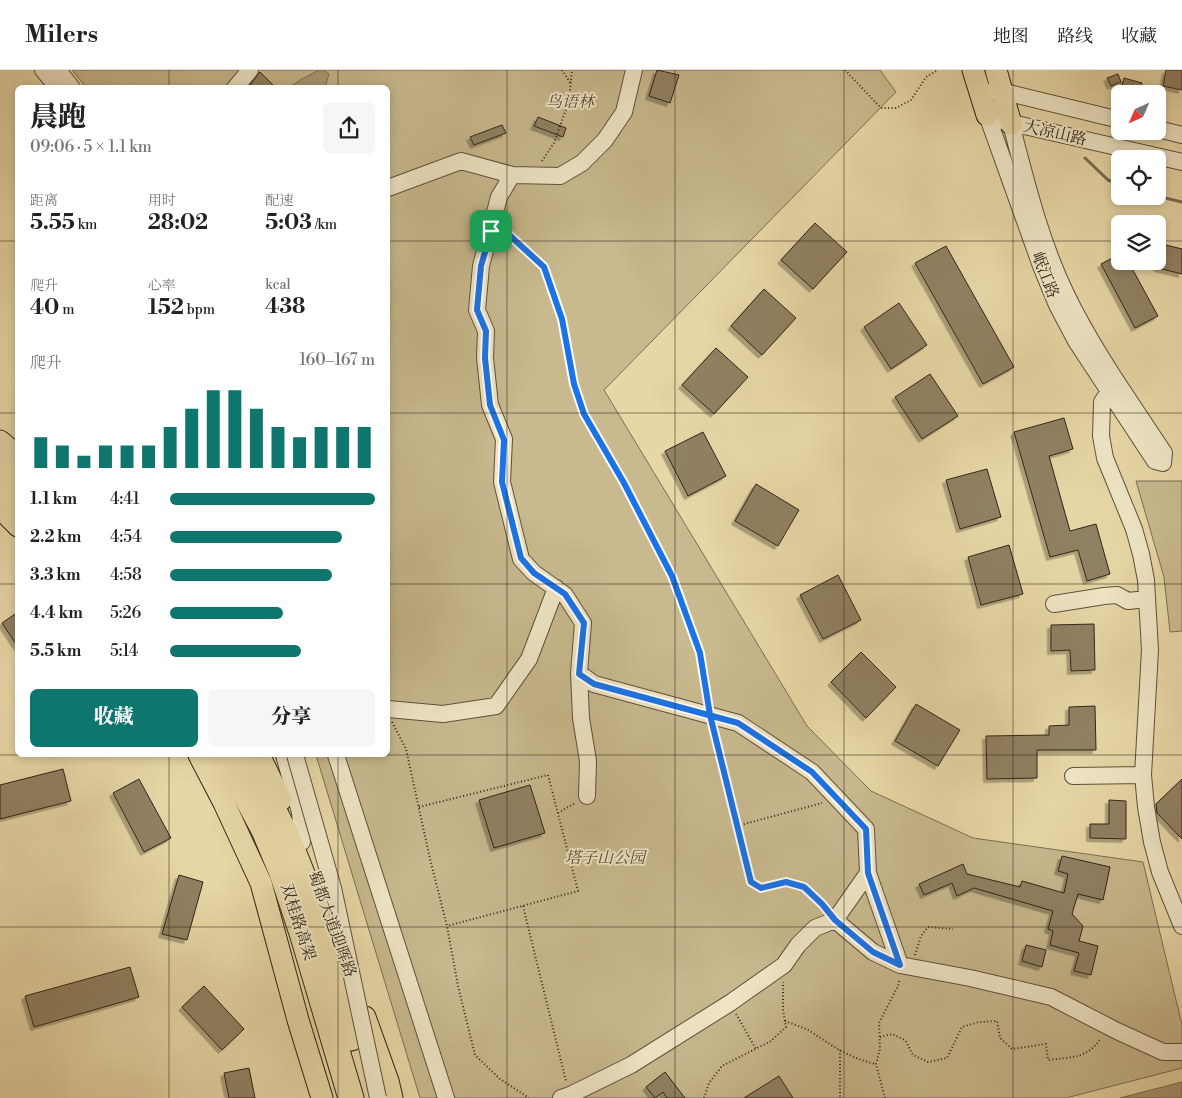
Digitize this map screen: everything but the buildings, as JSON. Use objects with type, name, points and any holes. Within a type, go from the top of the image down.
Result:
[{"type":"highway","points":[[0,459],[15,472]]},
{"type":"highway","points":[[0,481],[15,494]]},
{"type":"highway","name":"双桂路高架","points":[[225,757],[264,830],[282,873],[302,933],[351,1098]]},
{"type":"highway","name":"双桂路高架","points":[[244,757],[280,823],[299,866],[329,958],[368,1098]]},
{"type":"main road","name":"岷江路","points":[[973,70],[987,115]]},
{"type":"main road","name":"岷江路","points":[[996,70],[1011,124]]},
{"type":"main road","points":[[0,441],[15,454]]},
{"type":"main road","points":[[0,508],[15,523]]},
{"type":"main road","points":[[200,757],[261,882],[298,1020],[322,1098]]},
{"type":"main road","name":"蜀都大道迎晖路","points":[[260,757],[302,842],[343,953],[388,1081],[392,1098]]},
{"type":"street","points":[[44,70],[56,85]]},
{"type":"street","points":[[58,70],[70,85]]},
{"type":"street","points":[[238,85],[250,70]]},
{"type":"street","points":[[390,187],[461,161],[512,176],[560,176],[582,163],[605,140],[624,112],[634,70]]},
{"type":"street","name":"大凉山路","points":[[980,91],[1001,91],[1111,118]]},
{"type":"street","name":"大凉山路","points":[[987,115],[1011,124],[1182,162]]},
{"type":"street","name":"岷江路","points":[[987,115],[1041,266],[1057,305],[1076,341],[1113,386],[1160,457]]},
{"type":"street","name":"岷江路","points":[[1011,124],[1040,228],[1066,292],[1113,386]]},
{"type":"street","points":[[1166,131],[1182,135]]},
{"type":"street","points":[[512,176],[499,197],[481,266],[477,310],[486,331],[485,358],[490,405],[504,440],[502,482],[521,558],[534,573],[565,594],[584,623],[579,674],[580,718],[588,761],[587,796]]},
{"type":"street","points":[[1113,386],[1102,402],[1101,436],[1105,458],[1134,529],[1146,580],[1150,650],[1143,775],[1146,807],[1152,842],[1160,872],[1182,926]]},
{"type":"street","points":[[390,715],[443,714],[496,706],[530,660],[556,588]]},
{"type":"street","points":[[1054,604],[1118,595],[1128,601],[1147,599]]},
{"type":"street","points":[[579,674],[594,684],[738,723],[812,772],[866,829],[868,873],[905,966]]},
{"type":"street","points":[[285,757],[300,812],[302,842]]},
{"type":"street","points":[[296,757],[333,888],[378,1098]]},
{"type":"street","points":[[337,757],[446,1098]]},
{"type":"street","points":[[1073,776],[1143,775]]},
{"type":"street","points":[[565,1097],[631,1064],[730,1003],[784,965],[798,945],[815,928],[835,920],[868,873]]},
{"type":"street","points":[[835,920],[873,952],[905,966],[1051,996],[1162,1052],[1182,1052]]},
{"type":"path","points":[[562,70],[571,84]]},
{"type":"path","points":[[532,176],[554,142],[569,100],[572,70]]},
{"type":"path","points":[[845,70],[881,108],[896,108],[911,100],[926,76],[938,70]]},
{"type":"path","points":[[491,231],[506,232],[544,267],[562,319],[574,384],[584,414],[624,483],[672,576],[700,653],[710,715],[751,882],[761,888],[786,882],[804,887],[835,920]]},
{"type":"path","points":[[390,715],[406,749],[447,926],[458,986],[475,1054],[500,1079],[529,1098]]},
{"type":"path","points":[[419,807],[548,775],[578,891],[447,926]]},
{"type":"path","points":[[558,813],[587,796]]},
{"type":"path","points":[[737,826],[838,799]]},
{"type":"path","points":[[523,906],[565,1097]]},
{"type":"path","points":[[885,1098],[876,1064],[880,1049],[879,1024],[899,984],[905,966],[921,936],[928,927],[952,929]]},
{"type":"path","points":[[704,1098],[708,1083],[722,1066],[771,1041],[786,1026],[782,1010],[784,965]]},
{"type":"path","points":[[730,1003],[756,1049]]},
{"type":"path","points":[[784,1021],[808,1030],[828,1044],[862,1061],[876,1064]]},
{"type":"path","points":[[880,1037],[892,1034],[905,1040],[913,1055],[928,1062],[947,1058],[962,1027],[979,1022],[997,1021],[1000,1038],[1012,1048],[1046,1044],[1048,1060],[1081,1056],[1095,1047],[1104,1032],[1104,1024]]},
{"type":"path","points":[[840,1050],[840,1098]]},
{"type":"green space","name":"塔子山公园","points":[[72,70],[880,70],[896,92],[604,390],[807,726],[871,791],[973,838],[1143,862],[1182,1025],[1182,1068],[1066,1098],[420,1098],[317,757],[390,757],[390,85],[84,85]]},
{"type":"green space","points":[[1136,481],[1182,481],[1182,631],[1170,632],[1164,577]]},
{"type":"shaded area","points":[[319,70],[324,70],[329,74],[326,85],[293,85]]},
{"type":"shaded area","points":[[1182,1082],[1182,1098],[1120,1098]]},
{"type":"waterway","points":[[1085,158],[1111,181]]},
{"type":"waterway","points":[[1166,198],[1182,202]]},
{"type":"route","points":[[491,231],[481,266],[477,310],[486,331],[485,358],[490,405],[504,440],[502,482],[521,558],[534,573],[565,594],[584,623],[579,674],[594,684],[652,699],[710,715],[738,723],[812,772],[866,829],[868,873],[900,965],[873,952],[835,920],[804,887],[786,882],[761,888],[751,882],[710,715],[700,653],[672,576],[624,483],[584,414],[574,384],[562,319],[544,267],[506,232],[491,231]]},
{"type":"park label","name":"鸟语林","points":[[570,102]]}]
